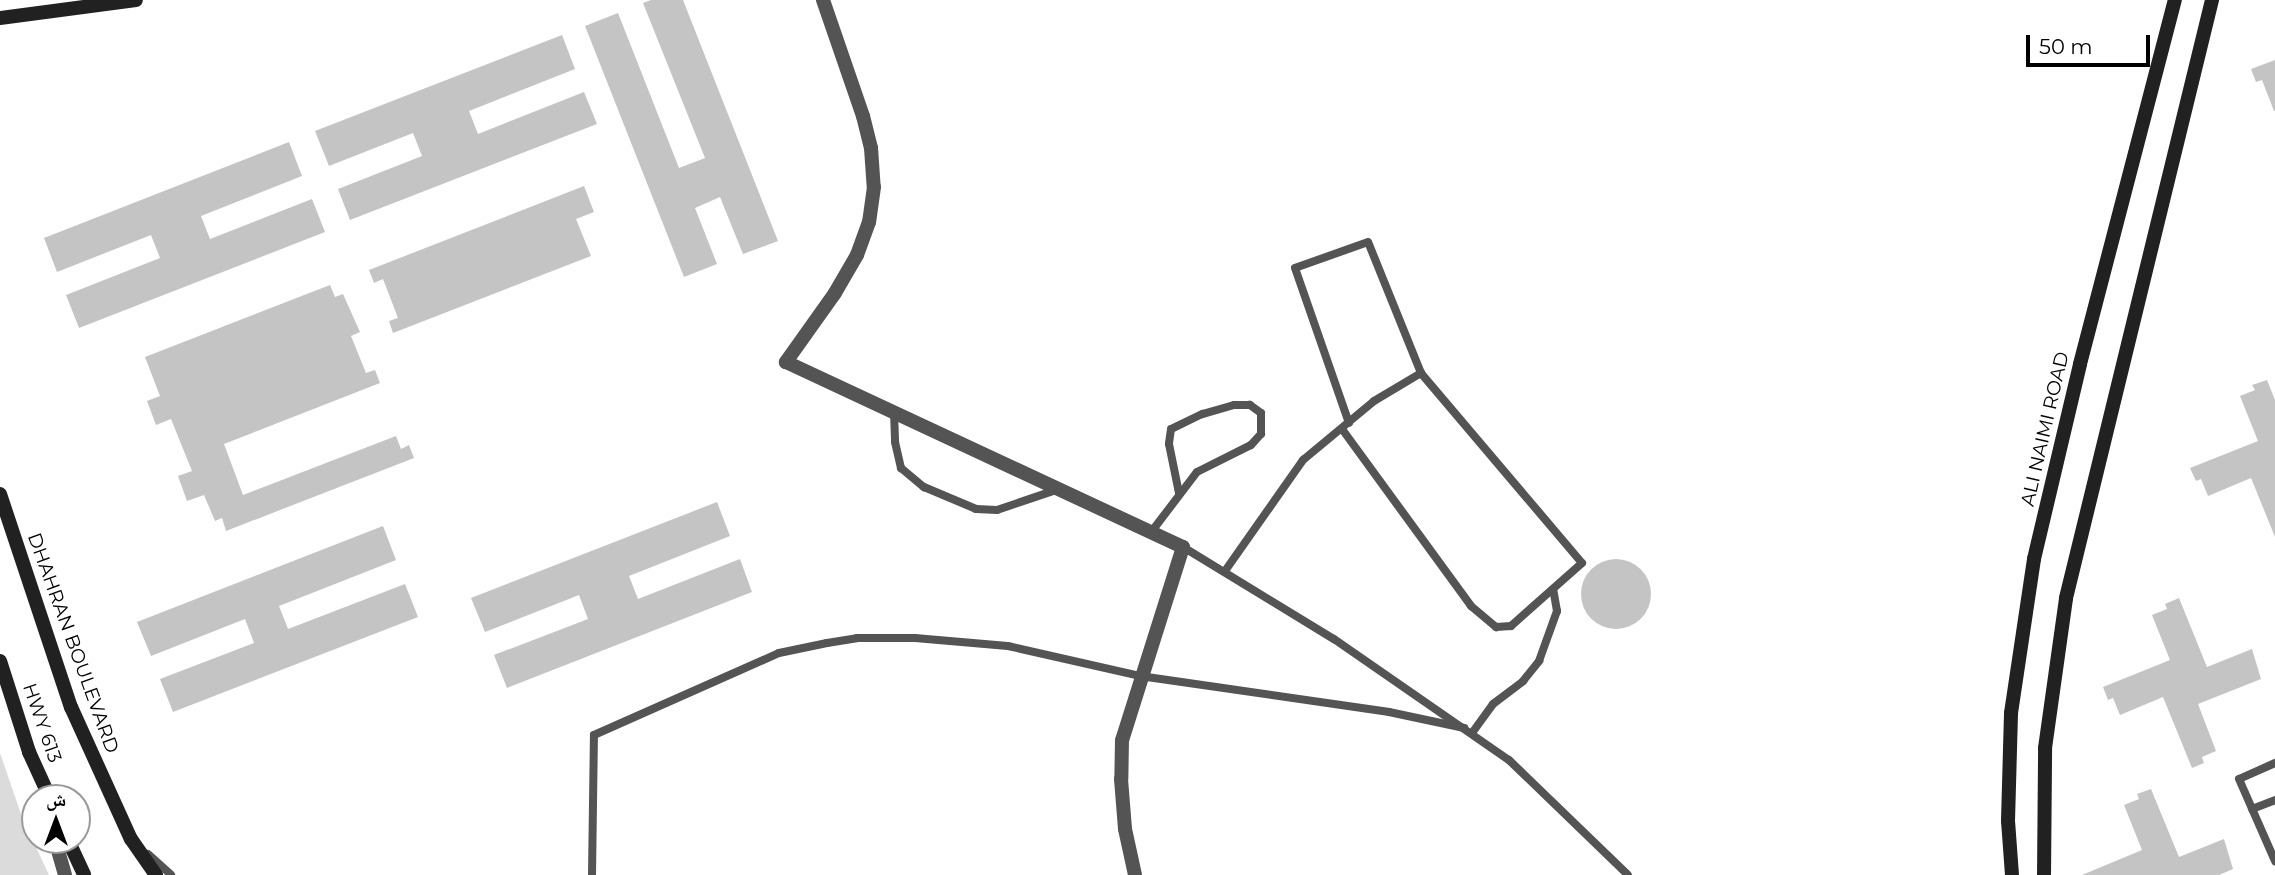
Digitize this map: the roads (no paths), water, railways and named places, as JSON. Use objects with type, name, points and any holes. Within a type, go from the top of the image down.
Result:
[{"type":"main road","points":[[3,19],[136,0]]},
{"type":"main road","name":"ALI NAIMI ROAD","points":[[2012,875],[2008,809],[2011,713],[2034,559],[2080,365],[2175,0]]},
{"type":"main road","points":[[2044,875],[2045,748],[2066,598],[2211,0]]},
{"type":"main road","name":"DHAHRAN BOULEVARD","points":[[0,494],[71,707],[131,839],[156,875]]},
{"type":"main road","name":"HWY 613","points":[[0,661],[29,752],[44,784]]},
{"type":"main road","points":[[74,854],[84,875]]},
{"type":"street","points":[[823,0],[863,116],[871,148],[874,187],[869,222],[857,255],[835,293],[786,362],[1183,547],[1140,676],[1122,740],[1121,779],[1125,829],[1135,875]]},
{"type":"street","points":[[29,752],[39,784]]},
{"type":"street","points":[[59,854],[65,875]]},
{"type":"lane","points":[[1368,242],[1421,373],[1582,563],[1511,626],[1496,627],[1471,606],[1345,426],[1295,268],[1368,242]]},
{"type":"lane","points":[[1225,570],[1303,460],[1381,395],[1421,373]]},
{"type":"lane","points":[[1152,531],[1196,472],[1251,445],[1261,434],[1261,413],[1250,405],[1234,405],[1202,414],[1171,429],[1169,443],[1179,493]]},
{"type":"lane","points":[[894,411],[895,442],[901,467],[924,487],[976,509],[997,510],[1059,489]]},
{"type":"lane","points":[[1183,547],[1225,570],[1334,639],[1509,760],[1628,875]]},
{"type":"lane","points":[[1468,730],[1493,704],[1522,681],[1539,661],[1557,611],[1553,589]]},
{"type":"lane","points":[[592,875],[594,734],[779,653],[857,638],[915,638],[1007,646],[1140,676],[1389,712],[1468,730]]},
{"type":"lane","points":[[2275,763],[2239,779],[2275,861]]},
{"type":"lane","points":[[2252,810],[2275,800]]},
{"type":"lane","points":[[131,839],[172,875]]}]
